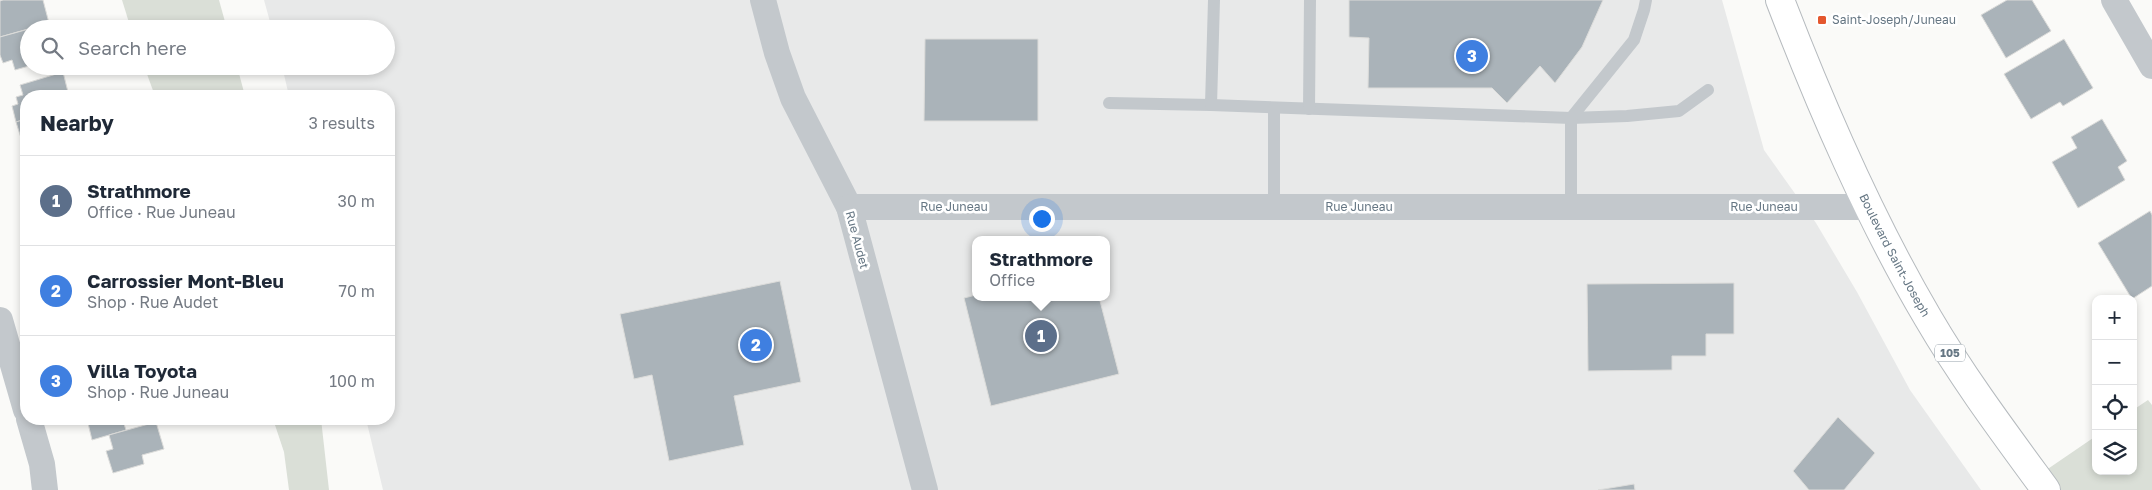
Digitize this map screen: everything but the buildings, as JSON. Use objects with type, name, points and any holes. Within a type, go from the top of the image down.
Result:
[{"type":"main road","name":"Boulevard Saint-Joseph","points":[[1780,0],[1869,207],[1929,319],[1966,378],[2046,490]]},
{"type":"street","name":"Rue Audet","points":[[763,0],[777,53],[793,98],[848,207],[925,490]]},
{"type":"street","points":[[2114,0],[2152,66]]},
{"type":"street","name":"Rue Juneau","points":[[848,207],[1869,207]]},
{"type":"street","points":[[0,320],[20,389]]},
{"type":"street","points":[[31,425],[42,464],[45,490]]},
{"type":"lane","points":[[1211,106],[1214,0]]},
{"type":"lane","points":[[1309,109],[1310,0]]},
{"type":"lane","points":[[1571,207],[1571,118],[1634,40],[1646,0]]},
{"type":"lane","points":[[1109,103],[1571,118],[1627,116],[1679,110],[1708,90]]},
{"type":"lane","points":[[1274,108],[1274,207]]},
{"type":"shaded area","points":[[122,0],[219,0],[225,20],[128,20]]},
{"type":"shaded area","points":[[264,0],[1722,0],[1764,150],[1816,223],[1857,292],[1910,390],[1981,490],[383,490],[367,425],[395,425],[395,90],[288,90],[284,75],[395,75],[395,20],[270,20]]},
{"type":"shaded area","points":[[147,75],[239,75],[243,90],[153,90]]},
{"type":"shaded area","points":[[2148,400],[2152,405],[2152,490],[2046,490],[2036,477],[2092,439],[2092,475],[2137,475],[2137,407]]},
{"type":"shaded area","points":[[275,425],[322,425],[329,490],[289,490],[284,452]]},
{"type":"place","name":"Saint-Joseph/Juneau","points":[[1822,20]]},
{"type":"place","name":"Villa Toyota","points":[[1472,56]]},
{"type":"place","name":"Strathmore","points":[[1041,336]]},
{"type":"place","name":"Carrossier Mont-Bleu","points":[[756,345]]}]
